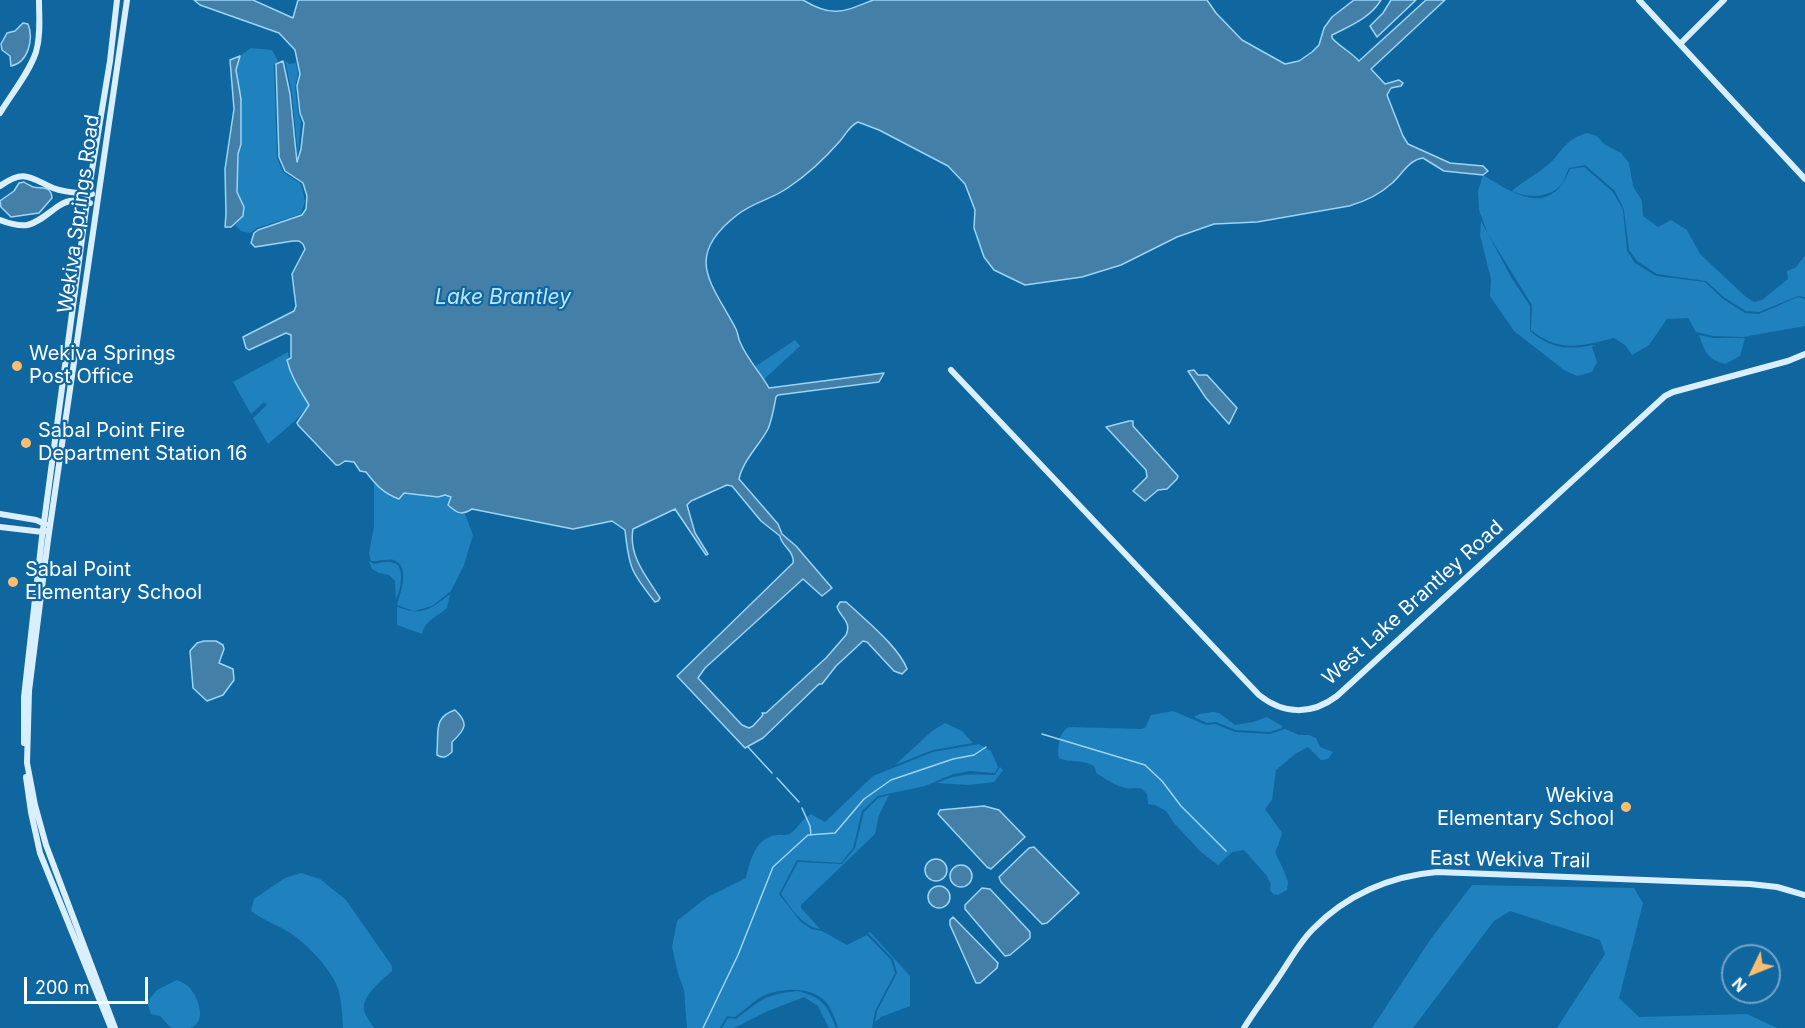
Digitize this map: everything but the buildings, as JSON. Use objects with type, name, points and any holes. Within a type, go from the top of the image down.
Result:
[{"type":"street","points":[[0,113],[36,52],[40,26],[39,0]]},
{"type":"street","name":"Wekiva Springs Road","points":[[44,522],[88,194],[117,0]]},
{"type":"street","name":"Wekiva Springs Road","points":[[113,1028],[46,845],[34,805],[27,763],[28,691],[46,531],[62,454],[127,0]]},
{"type":"street","points":[[1639,0],[1805,179]]},
{"type":"street","points":[[1680,44],[1724,0]]},
{"type":"street","points":[[0,186],[12,177],[23,175],[36,178],[66,192],[98,195]]},
{"type":"street","points":[[0,220],[14,225],[27,226],[37,222],[63,203],[72,200],[97,204]]},
{"type":"street","name":"West Lake Brantley Road","points":[[951,370],[1259,695],[1276,706],[1294,711],[1318,707],[1337,696],[1665,396],[1788,361],[1805,354]]},
{"type":"street","points":[[61,398],[69,399]]},
{"type":"street","points":[[53,453],[62,454]]},
{"type":"street","points":[[36,520],[45,512]]},
{"type":"street","points":[[0,514],[44,522],[46,531],[0,526]]},
{"type":"street","name":"East Wekiva Trail","points":[[1244,1028],[1312,930],[1353,897],[1400,878],[1437,872],[1676,880],[1763,885],[1805,895]]},
{"type":"shaded area","points":[[251,48],[272,50],[278,61],[274,65],[277,158],[283,172],[301,184],[305,201],[301,214],[257,228],[250,233],[241,231],[235,225],[243,216],[244,207],[237,192],[238,154],[241,144],[241,99],[236,70],[240,56]]},
{"type":"shaded area","points":[[285,60],[289,64],[296,63],[298,74],[295,87],[301,121],[298,155],[292,94]]},
{"type":"shaded area","points":[[1587,133],[1597,136],[1604,144],[1621,153],[1629,163],[1633,186],[1642,201],[1643,216],[1658,227],[1671,220],[1687,230],[1700,254],[1746,297],[1754,302],[1762,300],[1788,279],[1787,271],[1795,268],[1805,256],[1805,297],[1798,296],[1759,312],[1746,311],[1725,298],[1706,281],[1657,274],[1637,261],[1629,250],[1624,210],[1615,191],[1585,165],[1569,168],[1559,187],[1547,194],[1533,196],[1512,191],[1550,163],[1572,140]]},
{"type":"shaded area","points":[[1584,167],[1613,192],[1623,210],[1627,251],[1635,263],[1656,276],[1705,282],[1723,299],[1745,313],[1759,314],[1798,297],[1805,299],[1805,326],[1743,337],[1713,336],[1696,332],[1688,318],[1667,319],[1649,345],[1632,355],[1625,345],[1614,338],[1571,346],[1551,342],[1531,330],[1532,305],[1488,234],[1479,210],[1478,191],[1483,175],[1520,195],[1543,198],[1553,193],[1562,184],[1570,169]]},
{"type":"shaded area","points":[[1481,221],[1511,277],[1530,306],[1530,331],[1552,345],[1560,347],[1594,345],[1592,347],[1597,362],[1592,372],[1577,376],[1564,370],[1514,331],[1490,296],[1491,279],[1480,235]]},
{"type":"shaded area","points":[[1699,335],[1713,338],[1745,338],[1740,356],[1725,364],[1714,360],[1708,354]]},
{"type":"shaded area","points":[[795,340],[800,346],[759,384],[750,370]]},
{"type":"shaded area","points":[[288,352],[289,359],[287,360],[293,378],[309,405],[296,420],[268,444],[253,418],[267,405],[264,402],[251,414],[233,382]]},
{"type":"shaded area","points":[[374,483],[384,492],[449,496],[457,513],[465,514],[473,535],[464,565],[451,591],[432,606],[414,611],[397,605],[403,582],[400,565],[390,559],[371,561],[369,553],[374,526]]},
{"type":"shaded area","points":[[369,561],[374,564],[389,562],[398,565],[401,580],[396,599],[395,581],[389,575],[372,569]]},
{"type":"shaded area","points":[[450,594],[447,608],[429,622],[422,634],[397,625],[397,607],[413,611],[425,610]]},
{"type":"shaded area","points":[[1173,711],[1206,725],[1215,724],[1235,732],[1270,734],[1285,729],[1299,735],[1309,735],[1316,738],[1320,747],[1333,752],[1328,759],[1321,760],[1308,747],[1295,754],[1276,770],[1272,800],[1265,809],[1282,833],[1275,852],[1288,882],[1287,890],[1278,895],[1273,894],[1267,876],[1244,850],[1232,852],[1218,865],[1201,852],[1166,811],[1148,804],[1147,795],[1142,789],[1126,788],[1114,784],[1096,773],[1095,767],[1090,764],[1059,758],[1060,740],[1063,732],[1069,727],[1141,729],[1145,728],[1151,715]]},
{"type":"shaded area","points":[[1213,712],[1219,713],[1235,725],[1267,717],[1282,728],[1270,732],[1236,730],[1216,722],[1207,723],[1194,717]]},
{"type":"shaded area","points":[[945,723],[962,731],[973,743],[933,750],[895,765],[932,731]]},
{"type":"shaded area","points":[[979,744],[991,751],[998,767],[995,773],[970,771],[953,774],[925,786],[878,796],[862,811],[853,848],[841,863],[797,860],[779,894],[800,921],[811,929],[822,931],[847,945],[867,935],[891,960],[895,973],[875,1011],[872,1028],[838,1028],[829,1006],[823,999],[807,991],[787,990],[761,997],[735,1017],[727,1016],[720,1028],[687,1028],[684,990],[672,947],[677,921],[706,898],[746,878],[755,850],[764,840],[777,835],[789,834],[811,814],[825,822],[873,776],[933,752]]},
{"type":"shaded area","points":[[1000,767],[1003,770],[994,782],[969,785],[937,783],[965,775],[995,775]]},
{"type":"shaded area","points":[[889,795],[879,815],[875,834],[801,905],[801,908],[820,929],[807,924],[781,894],[798,862],[842,864],[855,848],[864,812],[878,798]]},
{"type":"shaded area","points":[[301,873],[320,879],[346,900],[392,966],[392,971],[373,989],[364,1005],[364,1011],[374,1028],[343,1028],[338,989],[324,965],[293,935],[251,911],[254,899],[285,878]]},
{"type":"shaded area","points":[[1472,885],[1634,888],[1643,903],[1619,998],[1639,1017],[1747,1014],[1777,1028],[1557,1028],[1605,954],[1600,940],[1510,911],[1494,921],[1413,1028],[1372,1028],[1430,940]]},
{"type":"shaded area","points":[[870,932],[910,976],[910,1006],[881,1017],[875,1022],[877,1011],[897,973],[893,959],[868,933]]},
{"type":"shaded area","points":[[177,980],[189,987],[200,1009],[199,1020],[190,1028],[171,1028],[160,1016],[151,1014],[147,1002],[157,990]]},
{"type":"shaded area","points":[[798,991],[813,996],[823,1003],[836,1028],[829,1028],[818,1006],[804,997],[734,1028],[722,1028],[728,1018],[736,1019],[764,999],[777,994]]},
{"type":"water","name":"Lake Brantley","points":[[194,0],[253,0],[293,18],[298,0],[803,0],[822,9],[838,11],[854,8],[873,0],[1207,0],[1242,40],[1285,64],[1299,61],[1312,52],[1319,45],[1324,28],[1332,17],[1354,0],[1381,0],[1365,17],[1332,35],[1335,41],[1359,61],[1426,0],[1445,0],[1371,69],[1385,84],[1399,80],[1403,83],[1401,86],[1391,88],[1387,95],[1408,144],[1450,163],[1483,166],[1488,171],[1483,175],[1444,171],[1423,158],[1418,159],[1381,192],[1349,206],[1257,222],[1214,224],[1177,237],[1121,265],[1082,277],[1025,285],[994,270],[984,257],[974,228],[975,210],[965,184],[948,166],[879,130],[858,122],[796,182],[737,215],[720,230],[711,244],[706,257],[707,270],[711,283],[736,329],[743,348],[769,388],[884,373],[879,382],[776,397],[768,429],[748,459],[739,479],[778,524],[782,534],[796,546],[832,588],[822,596],[803,579],[705,668],[698,678],[742,725],[749,728],[753,726],[763,715],[762,713],[766,713],[826,658],[846,635],[847,623],[837,607],[840,602],[846,602],[884,637],[898,653],[907,669],[902,674],[894,671],[867,642],[863,641],[836,666],[822,684],[819,684],[763,738],[745,748],[677,676],[793,563],[792,555],[780,536],[761,521],[732,486],[727,485],[687,505],[695,533],[708,554],[706,555],[675,509],[633,529],[632,539],[636,557],[660,598],[655,602],[632,569],[625,530],[612,521],[573,529],[472,509],[459,513],[448,505],[451,497],[445,495],[438,497],[404,493],[399,499],[380,488],[366,472],[360,471],[354,462],[345,461],[336,465],[298,425],[297,423],[309,405],[293,378],[287,360],[291,358],[291,335],[286,333],[249,350],[246,348],[243,337],[294,311],[296,306],[292,274],[305,249],[303,244],[293,241],[255,247],[251,243],[254,233],[258,230],[302,215],[306,209],[307,196],[303,183],[285,171],[279,157],[276,64],[283,61],[290,94],[297,162],[301,149],[304,123],[300,113],[297,86],[300,74],[295,50],[279,33],[200,5]]},
{"type":"water","points":[[1391,0],[1416,0],[1377,37],[1370,26],[1383,13]]},
{"type":"water","points":[[23,23],[28,24],[30,43],[22,60],[11,66],[10,56],[2,50],[1,44],[7,33],[15,31]]},
{"type":"water","points":[[240,56],[236,70],[241,99],[241,144],[238,154],[237,192],[244,207],[243,216],[231,227],[225,227],[225,169],[234,109],[230,60]]},
{"type":"water","points":[[24,182],[33,187],[48,189],[52,198],[39,213],[11,217],[1,207],[0,201],[14,191],[19,183]]},
{"type":"water","points":[[1194,370],[1198,375],[1207,375],[1237,408],[1229,424],[1206,398],[1188,371]]},
{"type":"water","points":[[1133,421],[1133,426],[1178,476],[1167,489],[1158,490],[1145,501],[1133,491],[1147,477],[1146,470],[1106,427]]},
{"type":"water","points":[[216,641],[223,645],[224,649],[219,663],[233,669],[234,680],[223,695],[207,701],[193,688],[190,651],[197,643]]},
{"type":"water","points":[[455,710],[464,722],[463,730],[452,742],[452,752],[441,757],[437,755],[438,726],[443,717]]},
{"type":"water","points":[[984,806],[999,810],[1025,837],[991,869],[938,814],[940,810]]},
{"type":"water","points":[[1034,847],[1079,893],[1047,923],[1042,924],[1001,882],[999,877],[1029,848]]},
{"type":"water","points":[[936,859],[944,862],[947,870],[944,878],[936,881],[928,878],[925,870],[928,862]]},
{"type":"water","points":[[961,865],[969,868],[972,876],[969,884],[961,887],[953,884],[950,876],[953,868]]},
{"type":"water","points":[[939,886],[947,889],[950,897],[947,905],[939,908],[931,905],[928,897],[931,889]]},
{"type":"water","points":[[982,888],[990,889],[1030,932],[1030,938],[1010,955],[1005,956],[965,909],[965,905]]},
{"type":"water","points":[[953,917],[998,963],[997,968],[980,983],[976,983],[950,925]]},
{"type":"waterway","points":[[1042,734],[1145,765],[1162,781],[1181,806],[1226,851]]},
{"type":"waterway","points":[[748,747],[772,773]]},
{"type":"waterway","points":[[703,1028],[738,955],[773,867],[808,835],[835,833],[864,799],[891,780],[953,759],[974,755],[986,747]]},
{"type":"waterway","points":[[777,778],[799,802]]},
{"type":"waterway","points":[[802,808],[810,826],[811,835]]},
{"type":"place","name":"Wekiva Springs Post Office","points":[[17,366]]},
{"type":"place","name":"Sabal Point Fire Department Station 16","points":[[26,443]]},
{"type":"place","name":"Sabal Point Elementary School","points":[[13,582]]},
{"type":"place","name":"Wekiva Elementary School","points":[[1626,807]]}]
